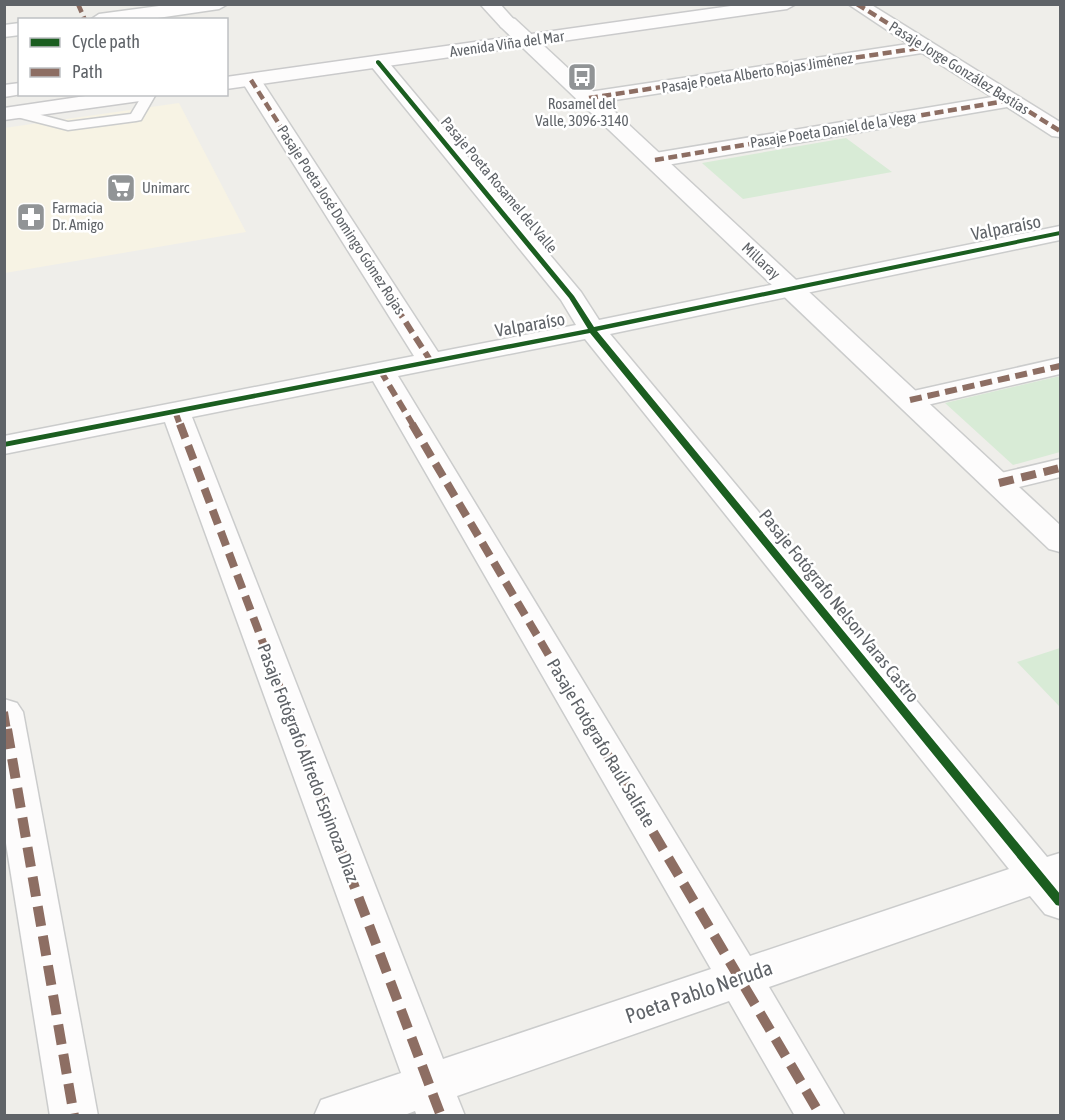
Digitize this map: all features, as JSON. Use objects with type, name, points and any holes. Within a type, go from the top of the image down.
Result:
[{"type":"street","points":[[78,4],[84,18]]},
{"type":"street","name":"Millaray","points":[[489,4],[521,28],[589,99],[1060,542]]},
{"type":"street","name":"Avenida Viña del Mar","points":[[482,26],[521,28],[787,4]]},
{"type":"street","name":"Pasaje Jorge González Bastías","points":[[857,4],[1060,130]]},
{"type":"street","points":[[115,18],[218,5]]},
{"type":"street","name":"Avenida Viña del Mar","points":[[228,83],[378,62],[521,28]]},
{"type":"street","name":"Pasaje Poeta Alberto Rojas Jiménez","points":[[589,99],[926,47]]},
{"type":"street","name":"Pasaje Poeta Rosamel del Valle","points":[[378,62],[572,297],[592,330]]},
{"type":"street","name":"Pasaje Poeta José Domingo Gómez Rojas","points":[[251,80],[430,360]]},
{"type":"street","points":[[11,113],[134,96]]},
{"type":"street","name":"Pasaje Poeta Daniel de la Vega","points":[[655,160],[1012,100]]},
{"type":"street","name":"Valparaíso","points":[[4,445],[592,330],[1060,233]]},
{"type":"street","name":"Pasaje Fotógrafo Nelson Varas Castro","points":[[592,330],[1053,882]]},
{"type":"street","points":[[910,400],[1060,366]]},
{"type":"street","name":"Pasaje Fotógrafo Raúl Salfate","points":[[380,370],[821,1116]]},
{"type":"street","name":"Pasaje Fotógrafo Alfredo Espinoza Díaz","points":[[175,411],[435,1100]]},
{"type":"street","points":[[999,483],[1060,468]]},
{"type":"street","points":[[4,712],[74,1116]]},
{"type":"street","name":"Poeta Pablo Neruda","points":[[338,1116],[435,1100],[740,978],[1053,882]]},
{"type":"shaded area","name":"Unimarc","points":[[179,103],[246,232],[5,273],[4,128]]},
{"type":"green space","points":[[846,138],[892,172],[743,199],[702,163]]},
{"type":"green space","points":[[1060,376],[1060,452],[1013,465],[945,403]]},
{"type":"green space","points":[[1060,648],[1060,707],[1017,662]]},
{"type":"marked path","points":[[78,4],[84,18]]},
{"type":"marked path","points":[[857,4],[1060,131]]},
{"type":"marked path","points":[[589,98],[926,47]]},
{"type":"marked path","points":[[251,80],[430,360]]},
{"type":"marked path","points":[[655,160],[1012,100]]},
{"type":"marked path","points":[[910,400],[1060,366]]},
{"type":"marked path","points":[[380,370],[821,1116]]},
{"type":"marked path","points":[[175,411],[441,1116]]},
{"type":"marked path","points":[[999,483],[1060,468]]},
{"type":"marked path","points":[[4,712],[74,1116]]},
{"type":"cycle path","points":[[378,62],[572,297],[592,330],[1060,902]]},
{"type":"cycle path","points":[[4,445],[592,330],[1060,233]]},
{"type":"place","name":"Rosamel del Valle, 3096-3140","points":[[582,77]]},
{"type":"place","name":"Unimarc","points":[[121,188]]},
{"type":"place","name":"Farmacia Dr. Amigo","points":[[31,217]]}]
